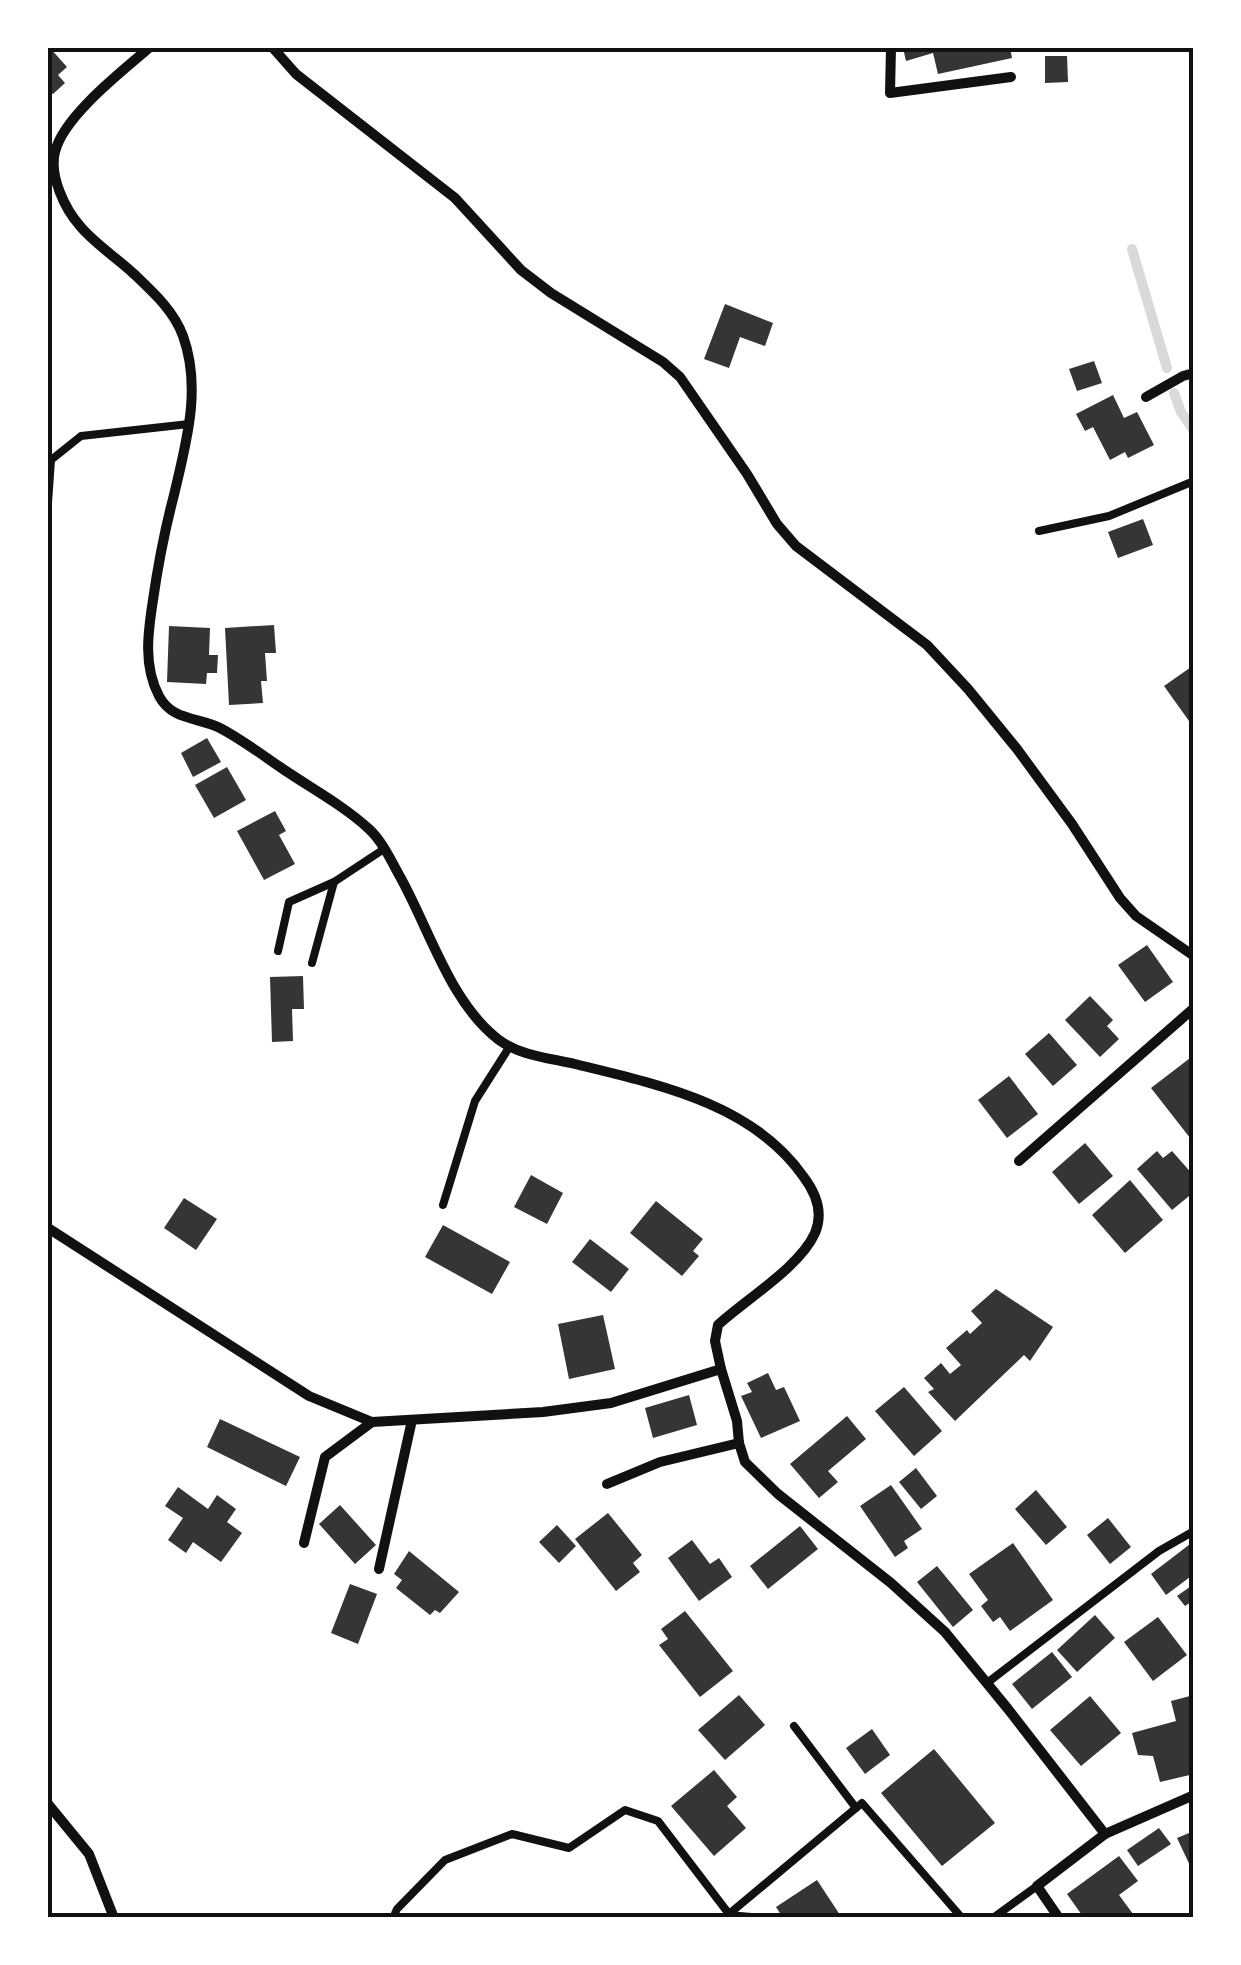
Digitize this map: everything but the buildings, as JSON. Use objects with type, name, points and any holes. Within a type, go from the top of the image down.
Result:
[{"type":"street","points":[[150,48],[62,131],[51,165],[66,204],[80,226],[163,302],[182,333],[190,364],[193,399],[146,643],[161,701],[179,716],[217,726],[370,830],[414,900],[471,1014],[499,1040],[518,1051],[640,1080],[716,1108],[773,1140],[801,1172],[816,1195],[820,1213],[814,1234],[798,1259],[718,1325],[715,1341],[745,1462],[778,1494],[946,1632],[1104,1834]]},
{"type":"street","points":[[273,48],[296,74],[455,198],[520,270],[680,376],[777,524],[796,546],[928,645],[1017,749],[1120,898],[1136,916],[1194,956]]},
{"type":"street","points":[[892,48],[890,94],[1011,77]]},
{"type":"street","points":[[1146,397],[1194,373]]},
{"type":"street","points":[[1019,1161],[1194,1008]]},
{"type":"street","points":[[48,1228],[310,1396],[372,1422],[543,1412],[611,1402],[721,1369]]},
{"type":"street","points":[[379,1570],[412,1420]]},
{"type":"street","points":[[304,1543],[324,1458],[372,1422]]},
{"type":"street","points":[[607,1484],[660,1462],[739,1443]]},
{"type":"street","points":[[1059,1918],[1038,1886],[1104,1834],[1194,1795]]},
{"type":"street","points":[[48,1804],[89,1854],[114,1918]]},
{"type":"lane","points":[[48,503],[51,460],[81,436],[189,424]]},
{"type":"lane","points":[[1039,531],[1109,516],[1194,480]]},
{"type":"lane","points":[[278,951],[289,902],[334,882],[384,848]]},
{"type":"lane","points":[[312,962],[334,882]]},
{"type":"lane","points":[[443,1205],[476,1100],[510,1046]]},
{"type":"lane","points":[[986,1683],[1159,1550],[1194,1531]]},
{"type":"lane","points":[[794,1726],[856,1808]]},
{"type":"lane","points":[[728,1916],[862,1802],[962,1918]]},
{"type":"lane","points":[[393,1918],[397,1909],[445,1860],[512,1834],[569,1848],[625,1810],[658,1821],[728,1916]]},
{"type":"lane","points":[[993,1918],[1038,1886]]},
{"type":"lane","points":[[728,1916],[763,1918]]},
{"type":"waterway","points":[[1132,249],[1167,368]]},
{"type":"waterway","points":[[1174,393],[1194,431]]}]
